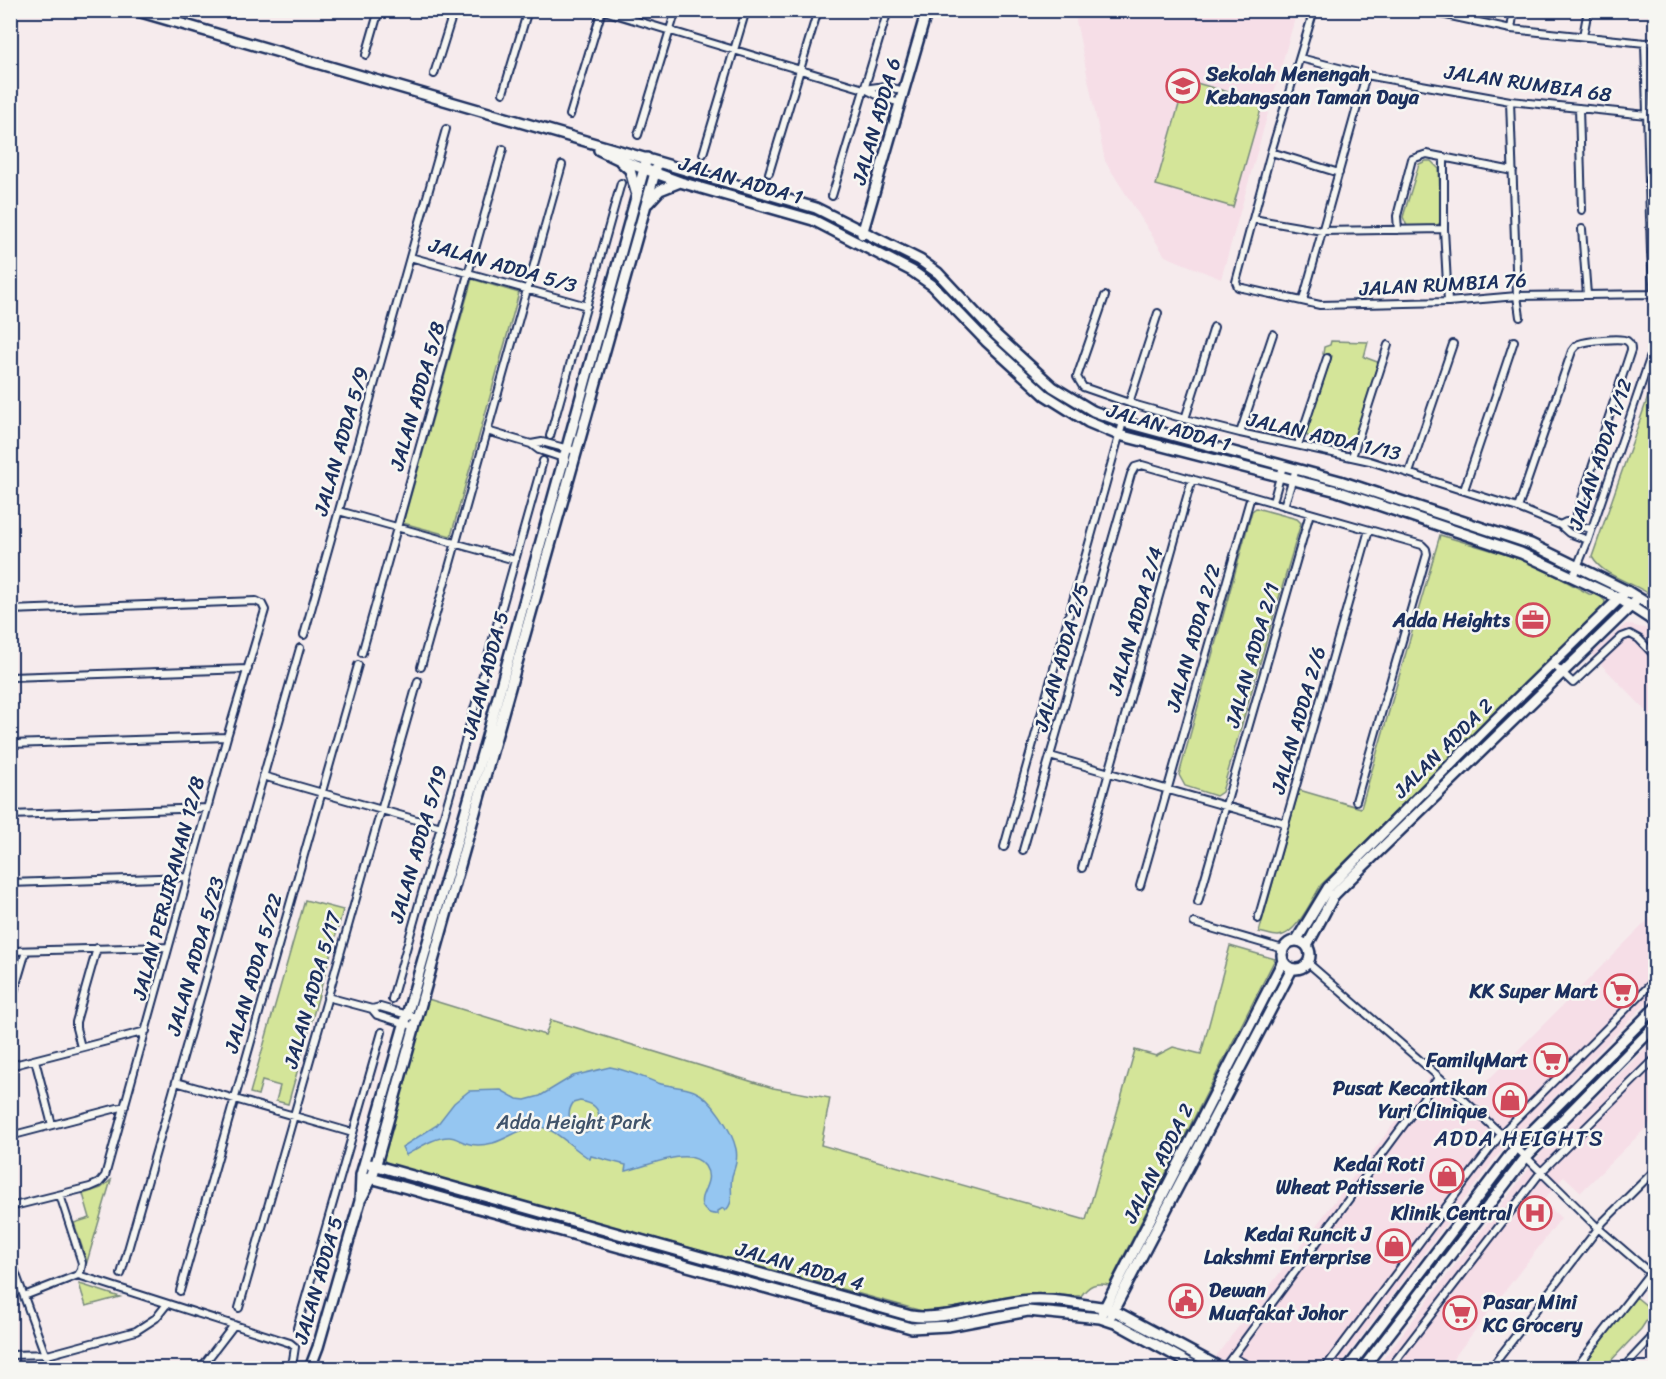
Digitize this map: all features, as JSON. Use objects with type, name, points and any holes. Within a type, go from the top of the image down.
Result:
[{"type":"street","name":"JALAN ADDA 1","points":[[134,10],[816,208],[920,260],[938,273],[995,334],[1053,387],[1093,411],[1123,422],[1340,481],[1531,544],[1627,591],[1656,609]]},
{"type":"street","points":[[366,55],[379,10]]},
{"type":"street","points":[[434,74],[454,10]]},
{"type":"street","points":[[503,93],[528,10]]},
{"type":"street","points":[[570,115],[602,10],[865,89],[900,103]]},
{"type":"street","points":[[638,135],[676,10]]},
{"type":"street","points":[[703,154],[746,10]]},
{"type":"street","points":[[769,173],[818,10]]},
{"type":"street","points":[[832,196],[888,10]]},
{"type":"street","name":"JALAN ADDA 6","points":[[859,242],[927,10]]},
{"type":"street","points":[[1314,10],[1253,219],[1322,231],[1444,229]]},
{"type":"street","points":[[1423,10],[1442,12],[1511,29],[1645,43],[1656,42]]},
{"type":"street","points":[[1511,29],[1514,10]]},
{"type":"street","points":[[1583,36],[1588,10]]},
{"type":"street","points":[[1645,43],[1656,326]]},
{"type":"street","name":"JALAN RUMBIA 68","points":[[1300,58],[1366,75],[1510,101],[1647,115]]},
{"type":"street","points":[[1303,300],[1366,75]]},
{"type":"street","points":[[865,89],[885,86],[904,91]]},
{"type":"street","points":[[1510,101],[1517,296],[1520,317]]},
{"type":"street","points":[[1579,108],[1582,210]]},
{"type":"street","points":[[410,256],[446,129]]},
{"type":"street","name":"JALAN ADDA 1","points":[[580,141],[620,160],[680,182],[813,220],[912,271],[932,285],[986,341],[1045,395],[1088,422],[1119,435],[1337,491],[1521,553],[1620,599],[1656,624]]},
{"type":"street","name":"JALAN ADDA 5/8","points":[[362,653],[503,149]]},
{"type":"street","points":[[1271,152],[1339,173]]},
{"type":"street","points":[[1398,230],[1397,216],[1412,159],[1427,154],[1513,171]]},
{"type":"street","points":[[1444,157],[1444,229],[1448,302]]},
{"type":"street","name":"JALAN ADDA 5","points":[[310,1368],[360,1201],[372,1179],[417,1023],[570,455],[647,158]]},
{"type":"street","points":[[620,160],[630,170],[637,197]]},
{"type":"street","name":"JALAN ADDA 5","points":[[570,455],[659,162]]},
{"type":"street","points":[[421,667],[562,165]]},
{"type":"street","points":[[647,204],[660,190],[680,182]]},
{"type":"street","points":[[550,436],[621,183]]},
{"type":"street","name":"JALAN RUMBIA 76","points":[[1253,219],[1236,282],[1238,287],[1320,305],[1448,302],[1517,296],[1653,294]]},
{"type":"street","points":[[1582,228],[1587,295]]},
{"type":"street","name":"JALAN ADDA 5/3","points":[[410,256],[587,306]]},
{"type":"street","name":"JALAN ADDA 5/9","points":[[304,635],[410,256]]},
{"type":"street","name":"JALAN ADDA 1/13","points":[[1105,296],[1077,377],[1079,384],[1083,387],[1185,419],[1352,457],[1409,473],[1518,508],[1560,525]]},
{"type":"street","points":[[1129,403],[1158,313]]},
{"type":"street","points":[[1185,419],[1214,327]]},
{"type":"street","points":[[1240,433],[1273,334]]},
{"type":"street","points":[[1518,508],[1572,351],[1585,342],[1627,340],[1631,350],[1576,516]]},
{"type":"street","name":"JALAN ADDA 1/12","points":[[1573,577],[1588,540],[1656,341]]},
{"type":"street","points":[[1464,490],[1514,342]]},
{"type":"street","points":[[1409,473],[1453,344]]},
{"type":"street","points":[[1352,457],[1388,345]]},
{"type":"street","points":[[1298,445],[1327,358]]},
{"type":"street","points":[[1005,847],[1123,422]]},
{"type":"street","points":[[487,431],[531,444],[539,450],[570,455]]},
{"type":"street","points":[[480,686],[543,461]]},
{"type":"street","name":"JALAN ADDA 2/5","points":[[1023,850],[1131,474],[1135,467],[1142,465],[1192,479]]},
{"type":"street","points":[[1273,502],[1283,466]]},
{"type":"street","points":[[1284,506],[1296,469]]},
{"type":"street","points":[[1192,479],[1422,545],[1426,549],[1427,554],[1356,801]]},
{"type":"street","name":"JALAN ADDA 2/4","points":[[1082,868],[1192,479]]},
{"type":"street","name":"JALAN ADDA 2/2","points":[[1140,886],[1251,496]]},
{"type":"street","points":[[339,511],[515,560]]},
{"type":"street","name":"JALAN ADDA 2/1","points":[[1198,902],[1310,513]]},
{"type":"street","points":[[1588,540],[1569,533],[1560,525],[1566,522],[1591,529]]},
{"type":"street","name":"JALAN ADDA 2/6","points":[[1258,919],[1369,530]]},
{"type":"street","name":"JALAN ADDA 2","points":[[1307,945],[1334,896],[1359,865],[1493,722],[1627,591]]},
{"type":"street","name":"JALAN ADDA 2","points":[[1105,1320],[1103,1307],[1283,961],[1283,949],[1288,943],[1296,941],[1328,888],[1359,865],[1639,598]]},
{"type":"street","name":"JALAN PERJIRANAN 12/8","points":[[10,610],[256,601],[262,604],[265,610],[227,737],[105,1176],[99,1183],[90,1187],[60,1195]]},
{"type":"street","points":[[1553,664],[1573,683],[1622,637],[1630,634],[1639,639],[1656,657]]},
{"type":"street","name":"JALAN ADDA 5/23","points":[[121,1274],[300,648]]},
{"type":"street","name":"JALAN ADDA 5/22","points":[[180,1291],[358,665]]},
{"type":"street","points":[[10,677],[248,669]]},
{"type":"street","name":"JALAN ADDA 5/17","points":[[239,1308],[418,681]]},
{"type":"street","name":"JALAN ADDA 5/19","points":[[392,999],[477,699]]},
{"type":"street","points":[[10,744],[227,737]]},
{"type":"street","name":"JALAN ADDA 5","points":[[360,1201],[361,1175],[491,742]]},
{"type":"street","points":[[1050,756],[1285,822]]},
{"type":"street","points":[[263,776],[441,827]]},
{"type":"street","points":[[10,815],[207,808]]},
{"type":"street","points":[[10,883],[188,877]]},
{"type":"street","points":[[1194,923],[1283,949]]},
{"type":"street","points":[[1283,961],[1292,969],[1301,969],[1308,963],[1310,956],[1307,945],[1296,941]]},
{"type":"street","points":[[10,951],[168,947]]},
{"type":"street","points":[[81,1047],[75,1028],[97,948]]},
{"type":"street","points":[[10,1005],[26,951]]},
{"type":"street","points":[[1308,963],[1440,1077],[1516,1147],[1598,1228],[1649,1272]]},
{"type":"street","name":"JALAN ADDA 2","points":[[1105,1320],[1113,1310],[1292,969]]},
{"type":"street","points":[[1325,1368],[1501,1134],[1656,979]]},
{"type":"street","points":[[327,997],[372,1009],[380,1007],[409,1015],[417,1023]]},
{"type":"street","points":[[1348,1368],[1516,1147],[1656,1007]]},
{"type":"street","points":[[372,1009],[377,1015],[406,1025],[417,1023]]},
{"type":"street","points":[[1363,1368],[1526,1157],[1656,1025]]},
{"type":"street","points":[[10,1066],[146,1031]]},
{"type":"street","points":[[297,1328],[382,1032]]},
{"type":"street","points":[[1390,1368],[1541,1172],[1656,1058]]},
{"type":"street","points":[[35,1060],[52,1125]]},
{"type":"street","points":[[1222,1368],[1440,1077]]},
{"type":"street","points":[[176,1082],[353,1132]]},
{"type":"street","points":[[10,1136],[125,1106]]},
{"type":"street","name":"JALAN ADDA 4","points":[[365,1163],[911,1316],[928,1317],[1022,1300],[1041,1299],[1103,1307],[1133,1320],[1222,1368]]},
{"type":"street","points":[[1491,1368],[1598,1228],[1656,1169]]},
{"type":"street","name":"JALAN ADDA 4","points":[[361,1175],[910,1329],[948,1326],[1028,1311],[1105,1320],[1198,1368]]},
{"type":"street","points":[[10,1208],[60,1195],[82,1263],[78,1275],[24,1296]]},
{"type":"street","points":[[10,1258],[50,1368]]},
{"type":"street","points":[[1576,1368],[1656,1265]]},
{"type":"street","points":[[78,1275],[290,1343],[295,1347],[293,1360],[288,1368]]},
{"type":"street","points":[[1126,1285],[1122,1307],[1133,1320]]},
{"type":"street","points":[[10,1355],[51,1354],[136,1331],[156,1318],[167,1304]]},
{"type":"street","points":[[202,1368],[234,1325]]},
{"type":"street","points":[[1628,1367],[1656,1333]]},
{"type":"street","points":[[1232,1357],[1253,1368]]},
{"type":"shaded area","name":"Sekolah Menengah Kebangsaan Taman Daya","points":[[1074,11],[1297,11],[1221,279],[1165,256],[1105,161]]},
{"type":"shaded area","points":[[1626,624],[1648,629],[1655,637],[1655,720],[1591,654]]},
{"type":"shaded area","points":[[1655,913],[1655,994],[1497,1156],[1338,1368],[1231,1368],[1213,1360],[1429,1078],[1463,1107]]},
{"type":"shaded area","points":[[1655,1039],[1655,1119],[1581,1192],[1564,1176],[1543,1201],[1561,1218],[1446,1368],[1376,1368],[1544,1149]]},
{"type":"green space","points":[[1186,80],[1263,102],[1233,207],[1156,185]]},
{"type":"green space","points":[[1431,161],[1439,169],[1441,221],[1437,226],[1407,226],[1403,217],[1419,164]]},
{"type":"green space","points":[[472,279],[519,293],[451,536],[403,523]]},
{"type":"green space","points":[[1331,341],[1368,342],[1364,357],[1380,363],[1352,448],[1307,436],[1306,432],[1332,356],[1323,354],[1324,347],[1330,345]]},
{"type":"green space","points":[[1655,377],[1655,598],[1605,570],[1592,557]]},
{"type":"green space","points":[[1256,508],[1297,519],[1301,523],[1222,792],[1216,796],[1185,786],[1179,775],[1252,511]]},
{"type":"green space","points":[[1440,535],[1531,562],[1589,594],[1599,595],[1605,601],[1604,607],[1321,885],[1291,930],[1278,936],[1259,932],[1299,790],[1361,808]]},
{"type":"green space","points":[[305,900],[343,910],[288,1104],[276,1101],[280,1086],[262,1081],[258,1095],[250,1093]]},
{"type":"green space","name":"Adda Height Park","points":[[1230,946],[1275,959],[1109,1285],[1093,1285],[1081,1296],[1025,1295],[922,1311],[388,1165],[381,1156],[428,999],[545,1035],[551,1020],[773,1088],[830,1098],[821,1145],[1086,1220],[1135,1050],[1156,1056],[1173,1047],[1201,1054]]},
{"type":"green space","points":[[111,1180],[87,1262],[74,1223],[90,1218],[83,1194],[101,1188]]},
{"type":"green space","points":[[80,1284],[120,1297],[86,1306]]},
{"type":"green space","points":[[1636,1297],[1653,1311],[1641,1329],[1604,1368],[1581,1368]]},
{"type":"water","points":[[610,1067],[662,1084],[690,1089],[708,1100],[726,1125],[736,1149],[731,1199],[725,1211],[723,1208],[718,1211],[718,1214],[708,1212],[703,1208],[701,1201],[708,1182],[708,1174],[705,1166],[698,1160],[678,1157],[625,1171],[626,1165],[591,1156],[590,1159],[545,1128],[525,1129],[500,1141],[483,1145],[443,1137],[406,1155],[402,1147],[437,1125],[454,1103],[469,1091],[501,1090],[517,1099],[525,1100],[540,1096],[573,1076]],"holes":[[[585,1102],[595,1107],[599,1117],[598,1122],[586,1132],[573,1125],[569,1117],[573,1103]]]},
{"type":"place","name":"Sekolah Menengah Kebangsaan Taman Daya","points":[[1183,86]]},
{"type":"place","name":"Adda Heights","points":[[1533,620]]},
{"type":"place","name":"KK Super Mart","points":[[1621,991]]},
{"type":"place","name":"FamilyMart","points":[[1551,1060]]},
{"type":"place","name":"Pusat Kecantikan Yuri Clinique","points":[[1510,1100]]},
{"type":"place","name":"Kedai Roti Wheat Patisserie","points":[[1447,1176]]},
{"type":"place","name":"Klinik Central","points":[[1535,1213]]},
{"type":"place","name":"Kedai Runcit J Lakshmi Enterprise","points":[[1394,1246]]},
{"type":"place","name":"Dewan Muafakat Johor","points":[[1186,1301]]},
{"type":"place","name":"Pasar Mini KC Grocery","points":[[1460,1313]]},
{"type":"district","name":"ADDA HEIGHTS","points":[[1519,1138]]}]
